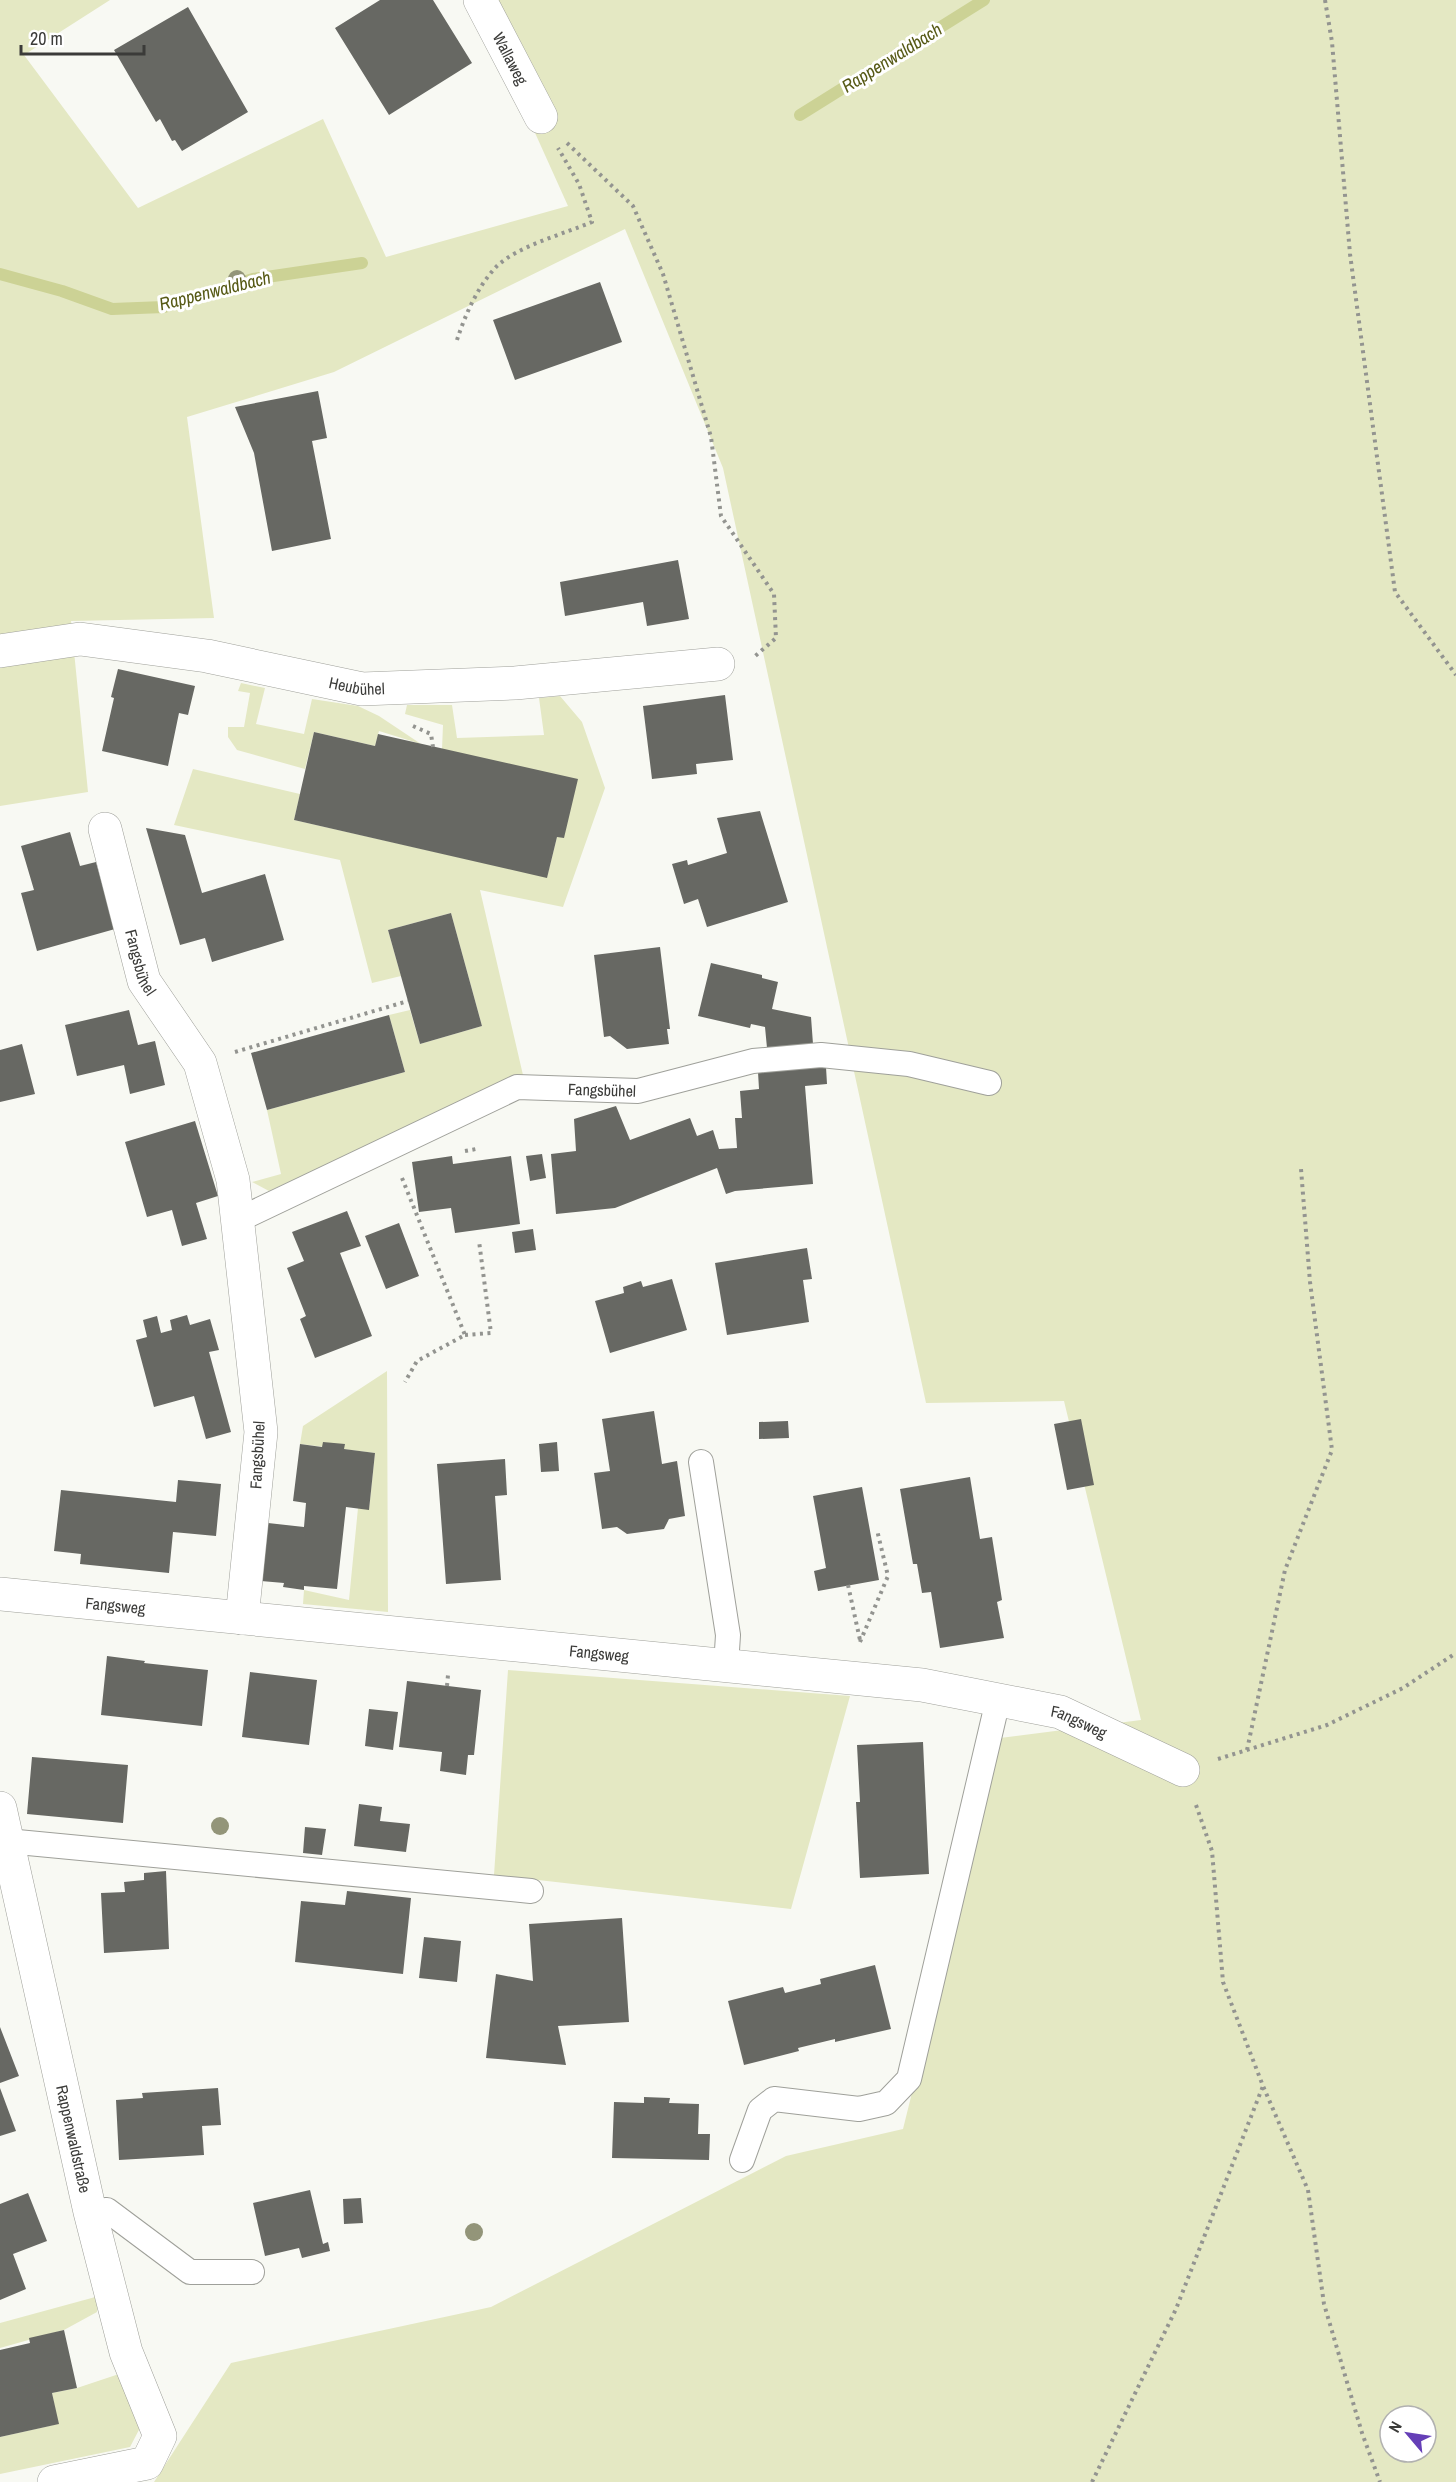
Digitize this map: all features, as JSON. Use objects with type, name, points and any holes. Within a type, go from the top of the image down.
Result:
[{"type":"street","name":"Wallaweg","points":[[480,0],[541,117]]},
{"type":"street","name":"Heubühel","points":[[0,651],[80,639],[207,656],[362,689],[515,684],[718,664]]},
{"type":"street","name":"Fangsbühel","points":[[105,830],[144,981],[200,1063],[233,1180],[261,1432],[242,1618]]},
{"type":"street","name":"Fangsweg","points":[[0,1594],[922,1685],[1060,1712],[1183,1770]]},
{"type":"street","name":"Rappenwaldstraße","points":[[0,1808],[90,2212],[126,2352],[160,2436],[147,2463],[54,2482]]},
{"type":"lane","name":"Fangsbühel","points":[[238,1220],[517,1087],[638,1091],[753,1061],[821,1055],[909,1064],[989,1083]]},
{"type":"lane","points":[[701,1462],[728,1635],[726,1666]]},
{"type":"lane","points":[[742,2160],[760,2110],[774,2099],[859,2109],[886,2103],[909,2079],[998,1700]]},
{"type":"lane","points":[[7,1841],[531,1891]]},
{"type":"lane","points":[[90,2212],[107,2210],[190,2272],[252,2272]]},
{"type":"path","points":[[1325,0],[1332,42],[1350,254],[1395,592],[1456,675]]},
{"type":"path","points":[[457,340],[464,317],[497,267],[519,252],[592,222],[579,184],[541,117]]},
{"type":"path","points":[[541,117],[596,173],[633,206],[663,274],[711,437],[721,516],[774,594],[776,638],[751,659],[718,664]]},
{"type":"path","points":[[200,1063],[408,1001]]},
{"type":"path","points":[[1247,1750],[1285,1570],[1332,1450],[1310,1282],[1301,1169]]},
{"type":"path","points":[[399,1171],[465,1335]]},
{"type":"path","points":[[405,1382],[417,1360],[465,1335],[491,1333],[479,1241]]},
{"type":"path","points":[[860,1642],[888,1576],[877,1530]]},
{"type":"path","points":[[848,1585],[868,1680]]},
{"type":"path","points":[[1380,2482],[1362,2433],[1324,2304],[1308,2190],[1263,2086],[1223,1982],[1212,1851],[1183,1770],[1327,1725],[1403,1688],[1456,1653]]},
{"type":"path","points":[[1092,2482],[1176,2309],[1263,2086]]},
{"type":"green space","points":[[0,0],[110,0],[24,55],[138,208],[323,119],[386,257],[568,206],[475,0],[1456,0],[1456,2482],[154,2482],[231,2363],[491,2307],[786,2156],[903,2129],[1000,1738],[1141,1720],[1064,1401],[926,1403],[723,468],[625,229],[334,372],[187,417],[214,618],[71,621],[88,792],[0,806]]},
{"type":"green space","points":[[241,683],[265,688],[256,724],[304,734],[312,699],[358,706],[379,716],[421,744],[379,731],[375,746],[314,732],[305,769],[237,750],[228,737],[228,727],[244,727],[250,693],[238,691]]},
{"type":"green space","points":[[560,696],[582,722],[605,788],[563,907],[480,890],[523,1075],[269,1191],[252,1182],[281,1174],[267,1110],[405,1072],[389,1015],[410,1010],[420,1044],[482,1026],[451,913],[388,930],[401,976],[372,983],[340,860],[174,825],[193,769],[300,794],[294,820],[547,877],[557,837],[442,749],[443,725],[405,714],[407,705],[452,705],[457,738],[544,735],[539,698]]},
{"type":"green space","points":[[387,1371],[388,1612],[303,1604],[304,1590],[349,1600],[358,1508],[369,1509],[375,1453],[300,1444],[303,1426]]},
{"type":"green space","points":[[508,1670],[850,1696],[791,1909],[494,1875]]},
{"type":"green space","points":[[99,2296],[97,2312],[64,2330],[0,2348],[0,2323]]},
{"type":"green space","points":[[122,2373],[141,2426],[130,2447],[0,2474],[0,2437],[58,2424],[52,2393],[77,2388]]},
{"type":"building","points":[[380,0],[433,0],[472,63],[389,115],[335,28]]},
{"type":"building","points":[[188,7],[248,112],[182,151],[175,140],[172,141],[160,119],[156,122],[114,50]]},
{"type":"building","points":[[600,282],[622,342],[515,380],[493,320]]},
{"type":"building","points":[[318,391],[327,438],[312,441],[331,539],[272,551],[254,453],[235,407]]},
{"type":"building","points":[[678,560],[689,619],[647,626],[643,602],[565,616],[560,582]]},
{"type":"building","points":[[118,669],[195,686],[188,715],[179,713],[168,766],[102,751]]},
{"type":"building","points":[[725,695],[733,760],[696,764],[697,774],[652,779],[643,706]]},
{"type":"building","points":[[314,732],[375,746],[378,734],[578,779],[564,838],[557,837],[547,878],[294,820]]},
{"type":"building","points":[[760,811],[788,902],[707,927],[698,899],[684,904],[672,864],[687,860],[688,865],[727,853],[717,818]]},
{"type":"building","points":[[146,828],[185,835],[202,893],[265,874],[284,940],[212,962],[205,938],[180,945]]},
{"type":"building","points":[[70,832],[80,866],[96,862],[115,929],[37,951],[21,893],[34,890],[21,846]]},
{"type":"building","points":[[451,913],[482,1026],[420,1044],[388,930]]},
{"type":"building","points":[[660,947],[670,1029],[667,1029],[669,1044],[627,1049],[610,1036],[604,1037],[594,955]]},
{"type":"building","points":[[711,963],[762,975],[762,978],[778,982],[772,1009],[811,1017],[813,1044],[767,1048],[765,1027],[751,1024],[750,1028],[698,1016]]},
{"type":"building","points":[[129,1010],[138,1045],[155,1041],[165,1085],[130,1094],[124,1065],[77,1076],[65,1025]]},
{"type":"building","points":[[389,1015],[405,1072],[267,1110],[251,1053]]},
{"type":"building","points":[[22,1044],[35,1094],[0,1102],[0,1050]]},
{"type":"building","points":[[826,1067],[827,1084],[805,1086],[813,1184],[735,1191],[726,1194],[717,1168],[615,1208],[556,1214],[551,1154],[576,1151],[574,1119],[616,1106],[630,1140],[690,1118],[697,1136],[713,1130],[719,1149],[737,1148],[735,1118],[742,1118],[740,1091],[759,1089],[758,1072]]},
{"type":"building","points":[[195,1121],[218,1196],[196,1203],[207,1239],[182,1246],[172,1210],[147,1217],[125,1142]]},
{"type":"building","points":[[542,1154],[546,1178],[530,1181],[526,1156]]},
{"type":"building","points":[[452,1156],[453,1164],[511,1156],[520,1224],[455,1233],[451,1208],[419,1212],[412,1162]]},
{"type":"building","points":[[347,1211],[361,1246],[340,1253],[372,1336],[315,1358],[300,1319],[306,1316],[287,1268],[304,1261],[292,1232]]},
{"type":"building","points":[[399,1223],[419,1276],[386,1289],[365,1236]]},
{"type":"building","points":[[533,1229],[536,1250],[515,1253],[512,1232]]},
{"type":"building","points":[[807,1248],[812,1279],[803,1280],[809,1322],[727,1335],[715,1263]]},
{"type":"building","points":[[672,1279],[687,1330],[610,1353],[595,1301],[624,1293],[623,1287],[641,1281],[643,1287]]},
{"type":"building","points":[[187,1315],[190,1325],[210,1319],[219,1350],[209,1352],[231,1432],[206,1439],[194,1396],[154,1407],[136,1340],[147,1337],[143,1320],[157,1316],[161,1333],[172,1330],[170,1320]]},
{"type":"building","points":[[654,1411],[662,1464],[677,1461],[685,1516],[669,1519],[664,1529],[627,1534],[617,1527],[602,1529],[594,1473],[610,1471],[602,1419]]},
{"type":"building","points":[[1081,1419],[1094,1485],[1067,1490],[1054,1424]]},
{"type":"building","points":[[788,1421],[789,1438],[759,1439],[759,1422]]},
{"type":"building","points":[[323,1442],[345,1444],[344,1449],[375,1453],[369,1510],[346,1507],[337,1589],[304,1586],[304,1590],[283,1587],[284,1583],[261,1581],[268,1523],[304,1527],[306,1503],[293,1501],[300,1444],[322,1447]]},
{"type":"building","points":[[557,1442],[559,1471],[541,1472],[539,1444]]},
{"type":"building","points":[[505,1459],[507,1495],[495,1496],[501,1580],[446,1584],[437,1464]]},
{"type":"building","points":[[970,1477],[980,1539],[992,1537],[1002,1600],[997,1602],[1004,1638],[940,1648],[931,1592],[922,1593],[917,1564],[913,1564],[900,1489]]},
{"type":"building","points":[[178,1480],[221,1484],[216,1536],[173,1532],[169,1573],[80,1564],[81,1554],[54,1551],[61,1490],[176,1502]]},
{"type":"building","points":[[862,1487],[879,1580],[818,1591],[814,1571],[826,1568],[813,1496]]},
{"type":"building","points":[[107,1656],[145,1661],[144,1663],[208,1670],[202,1726],[101,1715]]},
{"type":"building","points":[[250,1672],[317,1680],[309,1745],[242,1737]]},
{"type":"building","points":[[407,1681],[481,1690],[474,1755],[468,1755],[466,1775],[440,1771],[442,1752],[399,1747]]},
{"type":"building","points":[[369,1709],[398,1712],[393,1750],[365,1746]]},
{"type":"building","points":[[923,1742],[929,1874],[860,1878],[856,1802],[860,1802],[857,1745]]},
{"type":"building","points":[[32,1757],[128,1765],[123,1823],[27,1814]]},
{"type":"building","points":[[359,1804],[382,1807],[380,1821],[410,1824],[406,1852],[354,1846]]},
{"type":"building","points":[[305,1827],[326,1829],[322,1855],[303,1853]]},
{"type":"building","points":[[166,1871],[169,1949],[104,1953],[101,1893],[125,1892],[124,1882],[144,1880],[144,1873]]},
{"type":"building","points":[[347,1891],[411,1898],[403,1974],[295,1962],[301,1901],[345,1905]]},
{"type":"building","points":[[622,1918],[629,2022],[558,2026],[566,2065],[486,2058],[496,1974],[533,1981],[529,1924]]},
{"type":"building","points":[[424,1937],[461,1941],[457,1982],[419,1978]]},
{"type":"building","points":[[875,1965],[891,2029],[798,2048],[799,2051],[744,2065],[728,2001],[783,1987],[785,1993],[821,1984],[820,1979]]},
{"type":"building","points":[[0,2027],[19,2076],[0,2083]]},
{"type":"building","points":[[0,2088],[16,2131],[0,2136]]},
{"type":"building","points":[[218,2088],[221,2125],[202,2126],[204,2155],[119,2160],[116,2100],[143,2098],[142,2093]]},
{"type":"building","points":[[644,2097],[670,2098],[669,2103],[699,2104],[698,2134],[710,2134],[709,2160],[612,2158],[614,2102],[644,2103]]},
{"type":"building","points":[[310,2190],[323,2244],[328,2242],[330,2251],[302,2258],[299,2248],[265,2256],[253,2203]]},
{"type":"building","points":[[28,2193],[47,2241],[13,2254],[26,2289],[0,2300],[0,2204]]},
{"type":"building","points":[[361,2198],[363,2223],[344,2224],[343,2199]]},
{"type":"building","points":[[64,2330],[77,2388],[52,2393],[59,2424],[0,2437],[0,2350],[30,2343],[29,2338]]},
{"type":"waterway","name":"Rappenwaldbach","points":[[800,115],[984,0]]},
{"type":"waterway","name":"Rappenwaldbach","points":[[0,274],[62,291],[112,309],[164,307],[253,279],[362,263]]}]
